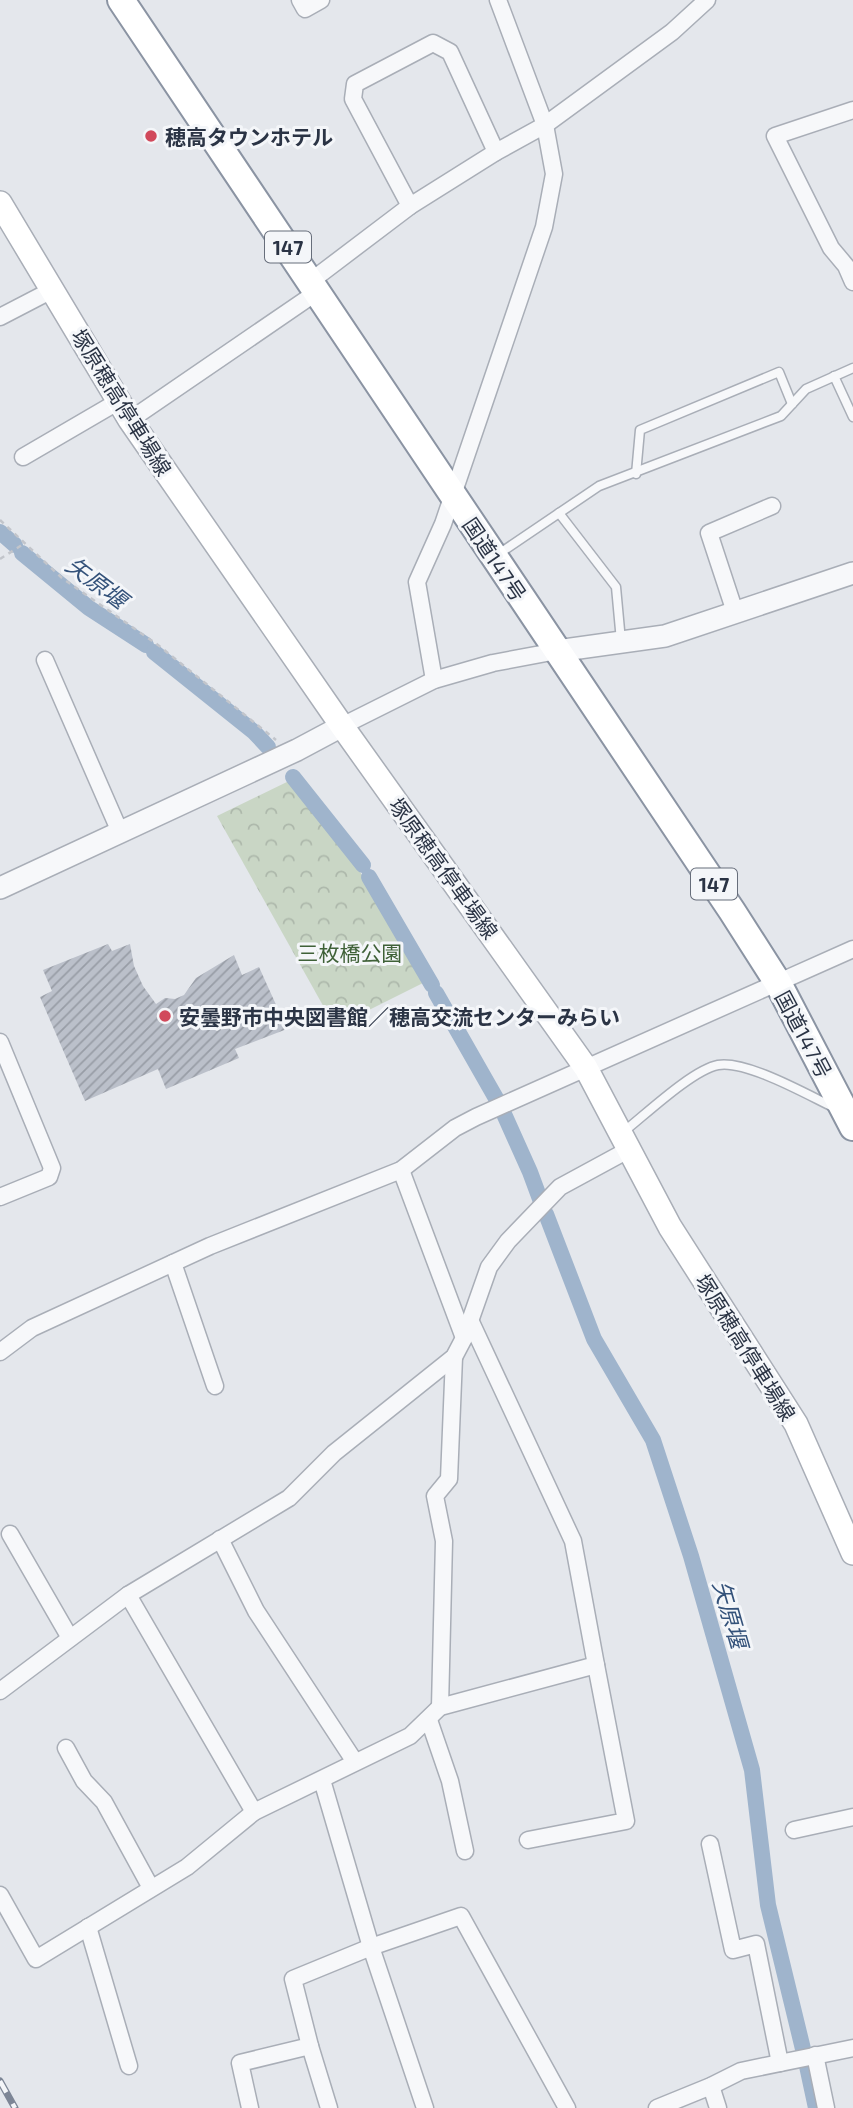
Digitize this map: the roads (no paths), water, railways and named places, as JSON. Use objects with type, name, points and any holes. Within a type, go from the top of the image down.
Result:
[{"type":"highway","name":"国道147号","points":[[121,0],[732,911],[778,983],[849,1119]]},
{"type":"main road","name":"塚原穂高停車場線","points":[[0,203],[125,411],[342,726],[586,1068],[670,1227],[796,1424],[853,1553]]},
{"type":"street","points":[[300,0],[304,9],[321,0]]},
{"type":"street","points":[[434,680],[417,582],[443,524],[544,228],[554,174],[545,125],[498,0]]},
{"type":"street","points":[[23,457],[125,411],[314,287],[410,206],[545,125],[672,32],[707,0]]},
{"type":"street","points":[[410,206],[353,99],[355,83],[433,43],[450,52],[496,152]]},
{"type":"street","points":[[853,110],[775,136],[831,248],[846,266],[853,282]]},
{"type":"street","points":[[0,317],[52,290]]},
{"type":"street","points":[[735,612],[709,533],[772,506]]},
{"type":"street","points":[[0,888],[297,750],[434,680],[494,663],[557,651],[665,636],[853,573]]},
{"type":"street","points":[[45,660],[120,832]]},
{"type":"street","points":[[0,1352],[32,1328],[173,1263],[401,1170],[455,1128],[853,949]]},
{"type":"street","points":[[0,1042],[52,1168],[49,1177],[0,1197]]},
{"type":"street","points":[[0,1691],[128,1595],[289,1498],[334,1453],[454,1357],[464,1338],[489,1267],[508,1241],[560,1187],[626,1141]]},
{"type":"street","points":[[401,1170],[464,1338]]},
{"type":"street","points":[[173,1263],[215,1386]]},
{"type":"street","points":[[470,1320],[573,1541],[626,1821],[528,1840]]},
{"type":"street","points":[[440,1707],[444,1541],[435,1496],[449,1479],[454,1357]]},
{"type":"street","points":[[10,1534],[70,1638]]},
{"type":"street","points":[[220,1539],[256,1611],[355,1762]]},
{"type":"street","points":[[128,1595],[254,1812]]},
{"type":"street","points":[[0,1895],[36,1959],[187,1867],[254,1812],[410,1736],[440,1707],[596,1665]]},
{"type":"street","points":[[429,1720],[450,1781],[465,1851]]},
{"type":"street","points":[[66,1748],[84,1781],[104,1802],[151,1888]]},
{"type":"street","points":[[322,1780],[371,1947],[425,2108]]},
{"type":"street","points":[[794,1830],[853,1817]]},
{"type":"street","points":[[710,1844],[733,1950],[756,1944],[780,2063]]},
{"type":"street","points":[[329,2108],[293,1979],[371,1947],[461,1916],[568,2108]]},
{"type":"street","points":[[88,1927],[129,2066]]},
{"type":"street","points":[[250,2108],[240,2063],[310,2046]]},
{"type":"street","points":[[657,2108],[741,2071],[853,2048]]},
{"type":"street","points":[[816,2055],[826,2108]]},
{"type":"street","points":[[711,2086],[718,2108]]},
{"type":"lane","points":[[494,557],[599,486],[781,416],[806,389],[853,368]]},
{"type":"lane","points":[[636,474],[640,430],[779,372],[792,404]]},
{"type":"lane","points":[[834,376],[853,417]]},
{"type":"lane","points":[[559,513],[616,587],[621,642]]},
{"type":"lane","points":[[626,1141],[691,1079],[718,1065],[744,1066],[849,1119]]},
{"type":"waterway","name":"矢原堰","points":[[0,532],[15,545]]},
{"type":"waterway","name":"矢原堰","points":[[22,553],[89,608],[146,645]]},
{"type":"waterway","name":"矢原堰","points":[[154,652],[254,732],[268,747]]},
{"type":"waterway","name":"矢原堰","points":[[293,777],[363,865]]},
{"type":"waterway","name":"矢原堰","points":[[369,877],[432,985]]},
{"type":"waterway","name":"矢原堰","points":[[436,993],[497,1100]]},
{"type":"waterway","name":"矢原堰","points":[[504,1114],[540,1199]]},
{"type":"waterway","name":"矢原堰","points":[[546,1214],[594,1339],[653,1440],[691,1556],[752,1770],[768,1905],[803,2049]]},
{"type":"waterway","name":"矢原堰","points":[[807,2066],[816,2108]]},
{"type":"railway","points":[[0,2081],[15,2108]]},
{"type":"place","name":"穂高タウンホテル","points":[[151,136]]},
{"type":"place","name":"安曇野市中央図書館／穂高交流センターみらい","points":[[165,1016]]},
{"type":"park label","name":"三枚橋公園","points":[[350,952]]}]
